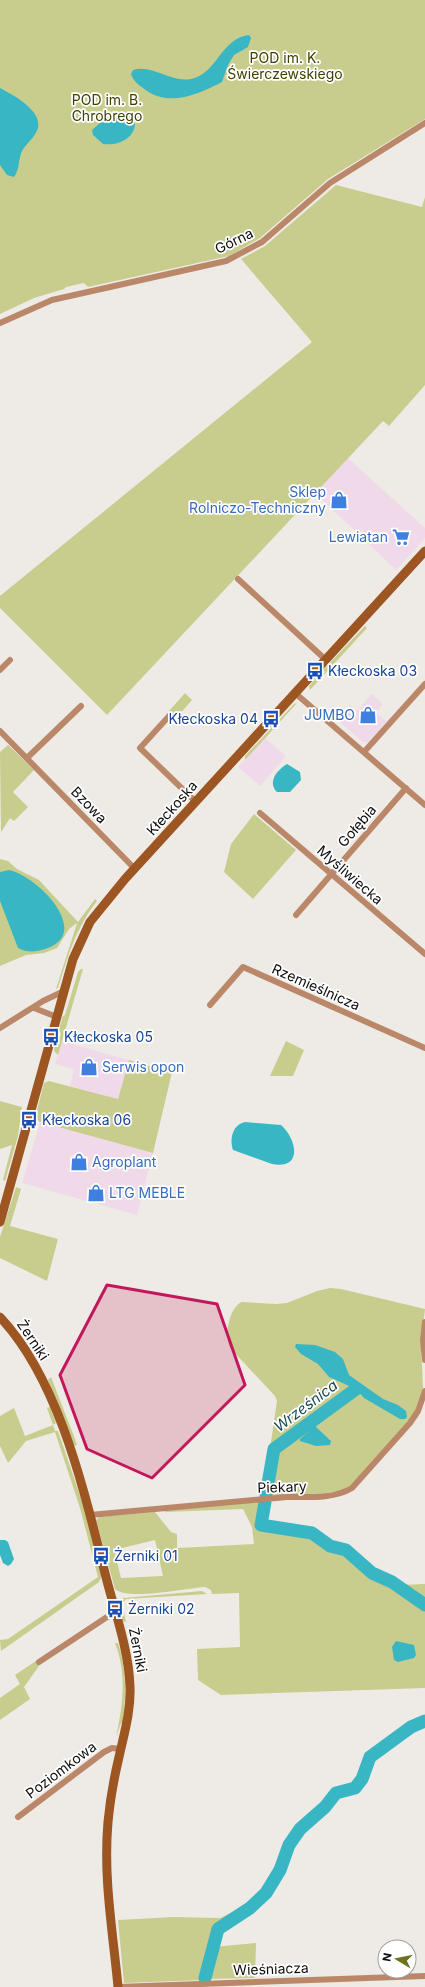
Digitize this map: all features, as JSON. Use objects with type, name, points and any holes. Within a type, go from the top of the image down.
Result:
[{"type":"main road","name":"Kłeckoska","points":[[0,1222],[73,959],[87,928],[102,906],[134,869],[425,551]]},
{"type":"main road","name":"Żerniki","points":[[0,1317],[22,1343],[48,1390],[90,1515],[128,1666],[130,1706],[111,1799],[107,1844],[108,1883],[118,1987]]},
{"type":"street","name":"Górna","points":[[0,323],[52,300],[226,261],[262,242],[330,183],[425,123]]},
{"type":"street","points":[[238,579],[326,660]]},
{"type":"street","points":[[0,670],[10,660]]},
{"type":"street","points":[[364,752],[425,684]]},
{"type":"street","points":[[295,693],[425,805]]},
{"type":"street","points":[[27,758],[81,706]]},
{"type":"street","points":[[170,715],[140,748],[196,802]]},
{"type":"street","name":"Bzowa","points":[[0,731],[134,869]]},
{"type":"street","name":"Gołębia","points":[[296,915],[406,788]]},
{"type":"street","name":"Myśliwiecka","points":[[260,813],[425,954]]},
{"type":"street","name":"Rzemieślnicza","points":[[210,1005],[243,967],[425,1048]]},
{"type":"street","points":[[0,1028],[64,991]]},
{"type":"street","points":[[34,1008],[57,1017]]},
{"type":"street","points":[[425,1322],[425,1360]]},
{"type":"street","name":"Piekary","points":[[90,1515],[287,1497],[312,1498],[347,1491],[352,1488],[410,1423],[421,1406],[425,1391]]},
{"type":"street","points":[[39,1662],[107,1617],[116,1614]]},
{"type":"street","name":"Poziomkowa","points":[[18,1817],[104,1752],[112,1748],[121,1749]]},
{"type":"street","name":"Wieśniacza","points":[[118,1987],[425,1976]]},
{"type":"highlighted area","points":[[107,1285],[217,1304],[245,1385],[152,1478],[87,1449],[60,1375]]},
{"type":"shaded area","points":[[348,458],[425,528],[425,538],[396,570],[315,493]]},
{"type":"shaded area","points":[[372,694],[383,704],[376,713],[387,721],[368,742],[363,742],[337,720],[350,705],[357,711]]},
{"type":"shaded area","points":[[265,738],[286,756],[260,786],[238,767]]},
{"type":"shaded area","points":[[61,1041],[129,1060],[118,1099],[70,1086],[74,1069],[55,1064]]},
{"type":"shaded area","points":[[40,1122],[153,1153],[137,1215],[22,1183]]},
{"type":"green space","points":[[0,0],[425,0],[425,119],[328,179],[260,238],[229,256],[88,287],[84,283],[66,287],[64,289],[34,298],[0,314]]},
{"type":"green space","points":[[336,185],[422,207],[425,197],[425,385],[389,426],[383,421],[107,715],[0,608],[0,596],[312,342],[241,259],[265,246]]},
{"type":"green space","points":[[365,626],[367,628],[310,690],[309,686],[319,675],[321,676],[325,672],[323,670]]},
{"type":"green space","points":[[185,693],[192,700],[176,718],[169,711]]},
{"type":"green space","points":[[297,703],[245,760],[245,756],[294,704]]},
{"type":"green space","points":[[8,745],[34,770],[13,792],[28,807],[14,821],[10,818],[1,832],[0,752]]},
{"type":"green space","points":[[254,814],[296,850],[253,899],[224,872],[231,844]]},
{"type":"green space","points":[[0,859],[8,861],[17,869],[39,880],[78,922],[95,899],[97,901],[83,921],[69,954],[58,988],[56,989],[77,923],[69,929],[57,948],[44,953],[26,955],[0,966]]},
{"type":"green space","points":[[83,969],[58,1055],[54,1051],[56,1039],[59,1039],[61,1033],[58,1032],[63,1016],[65,1015],[78,972]]},
{"type":"green space","points":[[286,1041],[304,1050],[293,1076],[270,1076]]},
{"type":"green space","points":[[129,1060],[172,1072],[153,1153],[40,1122],[35,1118],[44,1083],[49,1081],[118,1099]]},
{"type":"green space","points":[[0,1101],[22,1107],[18,1136],[5,1181],[3,1180],[12,1145],[0,1149]]},
{"type":"green space","points":[[16,1187],[21,1189],[10,1226],[58,1239],[47,1281],[0,1258],[0,1237]]},
{"type":"green space","points":[[330,1288],[341,1289],[425,1309],[421,1343],[423,1388],[415,1411],[406,1424],[352,1484],[344,1490],[320,1494],[263,1496],[277,1401],[275,1396],[231,1349],[228,1331],[231,1316],[237,1305],[242,1302],[276,1304],[287,1303],[317,1291]]},
{"type":"green space","points":[[51,1377],[77,1445],[73,1446],[48,1380]]},
{"type":"green space","points":[[50,1407],[56,1423],[53,1425],[47,1408]]},
{"type":"green space","points":[[14,1408],[25,1436],[53,1425],[55,1431],[58,1431],[86,1513],[102,1576],[99,1582],[1,1651],[0,1640],[8,1639],[98,1577],[80,1508],[55,1432],[26,1441],[8,1463],[0,1446],[0,1416]]},
{"type":"green space","points":[[267,1501],[263,1523],[313,1532],[331,1545],[346,1548],[366,1566],[363,1567],[399,1589],[399,1585],[425,1584],[425,1688],[221,1695],[198,1680],[197,1649],[240,1647],[239,1593],[212,1594],[211,1590],[205,1587],[144,1594],[132,1594],[115,1589],[96,1520],[99,1517],[155,1512],[171,1532],[177,1534],[177,1548],[254,1544],[252,1527],[243,1509],[165,1512],[166,1510]],"holes":[[[155,1540],[163,1576],[121,1578],[114,1550]]]},
{"type":"green space","points":[[202,1591],[207,1594],[126,1599],[122,1604],[126,1622],[122,1621],[118,1604],[123,1598]]},
{"type":"green space","points":[[115,1643],[118,1643],[123,1663],[125,1693],[123,1723],[121,1723],[116,1737],[123,1689],[121,1666]]},
{"type":"green space","points":[[36,1661],[39,1666],[24,1687],[30,1699],[0,1720],[0,1698],[20,1684],[15,1675]]},
{"type":"green space","points":[[425,1715],[425,1723],[412,1729],[372,1759],[364,1780],[355,1791],[337,1795],[296,1844],[268,1895],[221,1929],[213,1947],[256,1943],[255,1978],[206,1979],[212,1947],[210,1948],[203,1980],[124,1983],[118,1920],[173,1917],[220,1918],[251,1903],[259,1897],[279,1865],[294,1832],[332,1794],[353,1787],[357,1783],[370,1753],[405,1726]]},
{"type":"water","points":[[249,35],[251,38],[248,47],[234,55],[228,65],[222,82],[192,95],[172,98],[152,94],[137,83],[131,74],[133,70],[148,69],[183,80],[191,79],[200,76],[207,70],[232,42]]},
{"type":"water","points":[[0,88],[31,109],[36,115],[38,121],[37,131],[22,151],[14,177],[7,175],[0,165]]},
{"type":"water","points":[[114,115],[131,119],[135,124],[134,130],[124,141],[113,144],[103,144],[93,135],[92,130],[107,117]]},
{"type":"water","points":[[287,764],[300,772],[301,780],[290,792],[277,792],[273,784],[274,776]]},
{"type":"water","points":[[9,870],[34,883],[56,906],[63,919],[64,931],[59,942],[45,949],[32,952],[18,948],[0,901],[0,872]]},
{"type":"water","points":[[241,1123],[281,1125],[291,1138],[294,1152],[293,1158],[289,1162],[282,1165],[272,1164],[233,1150],[233,1133]]},
{"type":"water","points":[[296,1344],[315,1345],[335,1352],[343,1359],[349,1375],[383,1399],[398,1405],[406,1411],[407,1417],[405,1419],[400,1419],[364,1398],[356,1389],[329,1377],[318,1364],[301,1354],[295,1347]]},
{"type":"water","points":[[315,1426],[331,1441],[330,1445],[316,1446],[300,1441],[300,1439]]},
{"type":"water","points":[[0,1540],[5,1540],[8,1542],[14,1559],[8,1566],[3,1563],[0,1555]]},
{"type":"water","points":[[396,1641],[414,1645],[416,1655],[414,1658],[398,1662],[394,1660],[392,1647]]},
{"type":"waterway","name":"Wrześnica","points":[[266,1495],[274,1449],[356,1389]]},
{"type":"waterway","name":"Wrześnica","points":[[265,1502],[261,1525],[312,1533],[330,1546],[346,1550],[372,1573],[392,1582],[425,1605]]},
{"type":"waterway","name":"Wrześnica","points":[[205,1978],[218,1929],[250,1908],[266,1893],[280,1870],[289,1845],[300,1829],[325,1807],[336,1793],[355,1788],[362,1779],[370,1757],[411,1727],[425,1721]]},
{"type":"place","name":"Sklep Rolniczo-Techniczny","points":[[339,500]]},
{"type":"place","name":"Lewiatan","points":[[401,537]]},
{"type":"place","name":"Kłeckoska 03","points":[[315,671]]},
{"type":"place","name":"JUMBO","points":[[368,715]]},
{"type":"place","name":"Kłeckoska 04","points":[[271,719]]},
{"type":"place","name":"Kłeckoska 05","points":[[51,1037]]},
{"type":"place","name":"Serwis opon","points":[[89,1067]]},
{"type":"place","name":"Kłeckoska 06","points":[[29,1120]]},
{"type":"place","name":"Agroplant","points":[[79,1162]]},
{"type":"place","name":"LTG MEBLE","points":[[96,1193]]},
{"type":"place","name":"Żerniki 01","points":[[101,1556]]},
{"type":"place","name":"Żerniki 02","points":[[115,1609]]},
{"type":"park label","name":"POD im. K. Świerczewskiego","points":[[285,66]]},
{"type":"park label","name":"POD im. B. Chrobrego","points":[[107,108]]}]
